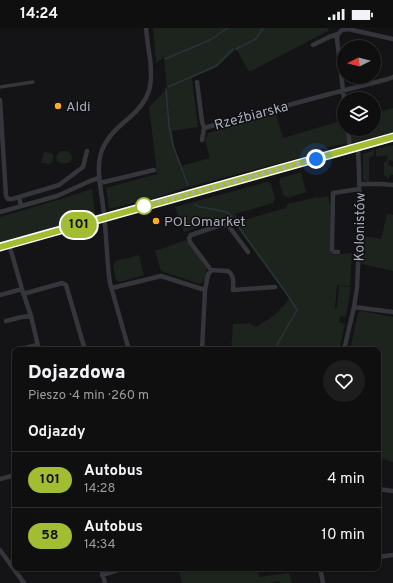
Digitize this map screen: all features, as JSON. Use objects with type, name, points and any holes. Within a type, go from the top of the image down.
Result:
[{"type":"street","points":[[128,347],[108,271],[99,170],[102,151],[107,141],[114,130],[139,109],[146,99],[149,91],[151,76],[146,28]]},
{"type":"street","points":[[312,45],[338,34],[342,30],[368,31],[393,39]]},
{"type":"street","points":[[338,34],[337,39],[343,90]]},
{"type":"street","name":"Rzeźbiarska","points":[[197,82],[204,128],[393,77]]},
{"type":"street","points":[[0,87],[33,82]]},
{"type":"street","points":[[0,100],[6,196],[9,199],[56,186],[66,180],[83,167],[87,151]]},
{"type":"street","points":[[202,140],[204,128]]},
{"type":"street","points":[[349,136],[350,149]]},
{"type":"street","points":[[0,247],[393,137]]},
{"type":"street","name":"Kolonistów","points":[[345,347],[357,288],[359,239],[358,147]]},
{"type":"street","points":[[0,212],[57,196],[90,181],[154,170]]},
{"type":"street","points":[[66,180],[72,189]]},
{"type":"street","points":[[338,252],[334,252],[332,250],[333,193],[381,184],[393,185]]},
{"type":"street","points":[[19,197],[21,206]]},
{"type":"street","points":[[248,252],[228,225],[221,225],[191,235],[189,238],[190,242],[211,270],[230,272],[233,276],[233,290],[275,287]]},
{"type":"street","points":[[9,244],[31,316],[38,347]]},
{"type":"street","points":[[202,347],[205,290],[208,275],[211,270]]},
{"type":"street","points":[[112,288],[161,276],[205,290]]},
{"type":"street","points":[[0,295],[62,283],[66,285],[84,347]]},
{"type":"street","points":[[354,306],[393,312]]},
{"type":"street","points":[[6,321],[31,316]]},
{"type":"street","points":[[0,479],[12,476]]},
{"type":"street","points":[[381,489],[393,491]]},
{"type":"street","points":[[0,550],[12,566]]},
{"type":"street","points":[[381,557],[393,555]]},
{"type":"street","points":[[15,571],[24,583]]},
{"type":"street","points":[[101,571],[105,583]]},
{"type":"street","points":[[102,575],[115,571]]},
{"type":"street","points":[[321,571],[323,583]]},
{"type":"shaded area","points":[[153,28],[329,28],[328,31],[251,71],[248,70],[237,50],[217,67],[192,78],[198,127],[172,131],[174,144],[181,166],[210,158],[205,141],[208,133],[276,114],[283,138],[337,122],[337,136],[378,136],[319,149],[313,151],[313,154],[109,209],[106,188],[157,174],[149,107],[167,89],[164,57],[156,63]]},
{"type":"shaded area","points":[[393,108],[393,132],[381,135],[381,111]]},
{"type":"shaded area","points":[[392,145],[393,161],[389,160],[388,165],[393,167],[393,175],[390,174],[388,180],[384,175],[384,162],[386,162],[388,155],[376,157],[376,149]]},
{"type":"shaded area","points":[[374,150],[374,156],[369,157],[369,181],[366,181],[363,179],[363,154]]},
{"type":"shaded area","points":[[61,151],[68,151],[71,154],[72,158],[70,162],[63,164],[56,160],[56,157]]},
{"type":"shaded area","points":[[44,152],[53,155],[53,161],[50,164],[41,163]]},
{"type":"shaded area","points":[[301,172],[306,192],[288,198],[283,195],[279,181],[281,178]]},
{"type":"shaded area","points":[[267,182],[271,184],[275,198],[273,203],[235,214],[240,221],[286,208],[288,204],[328,196],[330,206],[330,251],[333,255],[352,253],[350,286],[337,285],[335,309],[337,308],[339,286],[351,287],[346,317],[340,316],[339,322],[345,324],[340,347],[231,347],[233,324],[249,323],[256,327],[279,311],[289,298],[230,218],[227,217],[184,232],[175,207]]},
{"type":"shaded area","points":[[92,189],[95,215],[71,221],[71,223],[0,244],[0,217]]},
{"type":"shaded area","points":[[387,214],[393,215],[393,271],[362,264],[364,236],[381,239]]},
{"type":"shaded area","points":[[186,240],[206,267],[206,279],[200,284],[161,271],[155,251]]},
{"type":"shaded area","points":[[139,255],[144,275],[120,282],[116,280],[113,266],[116,261]]},
{"type":"shaded area","points":[[361,311],[393,317],[393,462],[381,459],[381,347],[351,347],[358,313]]},
{"type":"shaded area","points":[[179,571],[258,571],[259,577],[289,573],[292,583],[281,583],[278,581],[270,583],[182,583]]},
{"type":"waterway","points":[[165,59],[210,40],[228,28]]},
{"type":"waterway","points":[[236,49],[256,39],[263,28]]},
{"type":"waterway","points":[[168,87],[216,66],[233,49]]},
{"type":"waterway","points":[[166,89],[169,126],[173,146],[188,185]]},
{"type":"waterway","points":[[195,204],[197,206],[227,212],[230,215],[297,310],[276,347]]},
{"type":"bus line","name":"101","points":[[0,247],[393,137]]},
{"type":"place","name":"Aldi","points":[[58,106]]},
{"type":"place","name":"POLOmarket","points":[[156,221]]},
{"type":"route","points":[[144,206],[141,207],[316,159]]}]
